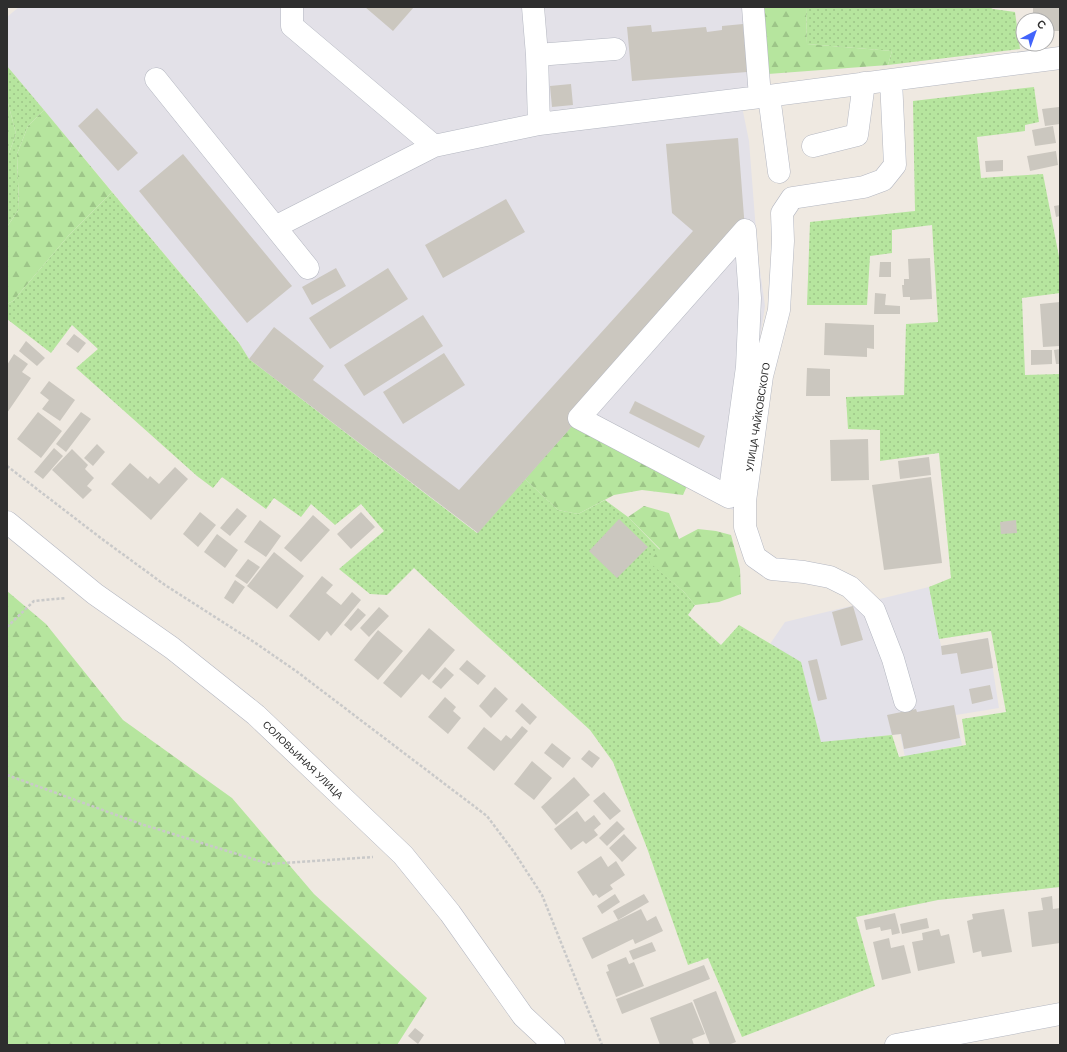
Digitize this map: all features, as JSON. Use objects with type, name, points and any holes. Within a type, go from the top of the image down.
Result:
[{"type":"street","points":[[292,7],[292,26],[434,146]]},
{"type":"street","points":[[533,7],[537,55],[539,124]]},
{"type":"street","points":[[753,7],[764,97],[779,172]]},
{"type":"street","points":[[537,55],[615,49]]},
{"type":"street","points":[[275,227],[434,146],[539,124],[764,97],[1060,58]]},
{"type":"street","points":[[156,79],[308,268]]},
{"type":"street","name":"УЛИЦА ЧАЙКОВСКОГО","points":[[891,80],[894,165],[883,180],[864,187],[792,198],[782,213],[783,241],[779,310],[762,376],[745,501],[745,527],[755,556],[772,569],[804,572],[830,577],[850,587],[874,610],[893,659],[905,701]]},
{"type":"street","points":[[814,146],[857,135],[864,83]]},
{"type":"street","points":[[745,230],[750,298],[748,342],[747,367],[729,497],[579,418],[745,230]]},
{"type":"street","points":[[748,342],[770,343]]},
{"type":"street","name":"СОЛОВЬИНАЯ УЛИЦА","points":[[7,522],[95,594],[172,648],[256,715],[403,855],[450,913],[523,1016],[554,1045]]},
{"type":"street","points":[[896,1045],[1060,1014]]},
{"type":"path","points":[[7,466],[165,584],[296,671],[488,816],[542,895],[602,1045]]},
{"type":"path","points":[[7,627],[34,602],[95,594]]},
{"type":"path","points":[[7,775],[141,824],[269,864],[403,855]]},
{"type":"shaded area","points":[[19,7],[761,7],[769,90],[739,92],[749,141],[758,257],[765,306],[733,510],[592,437],[478,533],[249,359],[239,343],[7,66],[7,17]]},
{"type":"shaded area","points":[[929,587],[941,646],[988,638],[999,708],[956,715],[962,745],[905,757],[900,734],[821,743],[801,663],[770,644],[785,622]]},
{"type":"green space","points":[[761,7],[806,7],[807,44],[892,51],[888,65],[768,74]]},
{"type":"green space","points":[[806,7],[989,7],[993,9],[1015,12],[1015,50],[888,65],[892,51],[807,44]]},
{"type":"green space","points":[[7,66],[44,110],[28,126],[17,154],[19,209],[7,227],[7,153],[9,153],[16,134],[7,99]]},
{"type":"green space","points":[[1034,87],[1039,122],[1025,125],[1025,131],[977,137],[981,178],[1043,174],[1060,262],[1060,293],[1022,298],[1025,375],[1060,374],[1060,887],[938,900],[856,917],[875,986],[742,1037],[708,958],[688,965],[647,848],[613,762],[590,730],[414,568],[387,595],[370,594],[339,569],[384,531],[361,504],[335,525],[311,504],[301,517],[274,498],[266,509],[222,477],[213,488],[197,476],[76,368],[98,349],[72,325],[51,353],[7,319],[7,304],[13,301],[69,235],[112,192],[239,343],[249,359],[477,533],[525,479],[558,510],[578,514],[605,500],[628,517],[660,550],[650,562],[684,592],[695,605],[688,615],[721,645],[739,625],[801,662],[821,742],[892,735],[899,757],[966,745],[962,719],[1006,712],[991,631],[939,639],[929,587],[951,578],[939,453],[880,461],[880,430],[848,429],[846,397],[904,395],[906,324],[938,322],[932,225],[892,230],[892,253],[870,256],[867,305],[807,305],[810,222],[915,211],[913,101]]},
{"type":"green space","points":[[7,99],[16,134],[9,153],[7,153]]},
{"type":"green space","points":[[44,110],[112,192],[69,235],[13,301],[7,304],[7,227],[19,209],[17,154],[28,126]]},
{"type":"green space","points":[[579,418],[687,486],[683,495],[642,490],[614,495],[578,514],[558,510],[525,479]]},
{"type":"green space","points":[[644,506],[669,513],[679,539],[698,529],[716,531],[731,535],[740,569],[741,594],[719,602],[695,605],[684,592],[649,562],[660,549],[628,517]]},
{"type":"green space","points":[[7,591],[46,624],[123,720],[232,798],[314,894],[427,998],[397,1045],[7,1045]]},
{"type":"building","points":[[365,7],[414,7],[393,31]]},
{"type":"building","points":[[1033,7],[1060,7],[1060,31],[1055,31],[1055,12],[1033,12]]},
{"type":"building","points":[[743,24],[747,72],[632,81],[627,27],[651,25],[652,32],[706,27],[707,32],[722,30],[722,26]]},
{"type":"building","points":[[571,84],[573,105],[552,107],[550,86]]},
{"type":"building","points":[[1059,107],[1060,124],[1045,126],[1042,109]]},
{"type":"building","points":[[97,108],[138,153],[118,171],[78,126]]},
{"type":"building","points":[[1053,126],[1056,143],[1035,146],[1032,130]]},
{"type":"building","points":[[738,138],[745,230],[478,533],[249,359],[274,327],[324,366],[313,380],[459,490],[693,231],[672,213],[666,144]]},
{"type":"building","points":[[1056,151],[1058,165],[1030,171],[1027,156]]},
{"type":"building","points":[[183,154],[292,286],[247,323],[139,191]]},
{"type":"building","points":[[1003,160],[1003,171],[986,172],[985,161]]},
{"type":"building","points":[[506,199],[525,232],[443,278],[425,245]]},
{"type":"building","points":[[1060,205],[1060,216],[1056,217],[1054,206]]},
{"type":"building","points":[[930,258],[932,299],[910,300],[910,297],[903,297],[902,285],[904,285],[904,279],[909,279],[908,259]]},
{"type":"building","points":[[880,262],[891,262],[891,277],[879,277]]},
{"type":"building","points":[[336,268],[346,286],[312,305],[302,287]]},
{"type":"building","points":[[388,268],[408,299],[330,349],[309,318]]},
{"type":"building","points":[[875,293],[886,294],[885,305],[900,306],[900,314],[874,314]]},
{"type":"building","points":[[1060,302],[1060,346],[1043,347],[1040,304]]},
{"type":"building","points":[[423,315],[443,346],[364,396],[344,365]]},
{"type":"building","points":[[825,323],[874,325],[874,349],[867,348],[867,357],[824,355]]},
{"type":"building","points":[[74,334],[86,343],[78,353],[66,344]]},
{"type":"building","points":[[26,341],[45,358],[37,366],[19,351]]},
{"type":"building","points":[[1060,349],[1060,364],[1056,364],[1054,350]]},
{"type":"building","points":[[1031,350],[1052,350],[1052,364],[1031,365]]},
{"type":"building","points":[[444,353],[465,385],[403,424],[383,392]]},
{"type":"building","points":[[14,354],[28,364],[22,372],[31,378],[7,413],[7,365]]},
{"type":"building","points":[[807,368],[830,369],[830,396],[806,396]]},
{"type":"building","points":[[49,381],[75,400],[60,421],[42,409],[49,400],[40,393]]},
{"type":"building","points":[[635,401],[705,436],[699,448],[629,413]]},
{"type":"building","points":[[38,412],[62,431],[41,458],[17,439]]},
{"type":"building","points":[[81,412],[91,419],[66,452],[56,444]]},
{"type":"building","points":[[868,439],[869,480],[831,481],[830,440]]},
{"type":"building","points":[[97,444],[105,452],[93,466],[84,458]]},
{"type":"building","points":[[54,448],[63,456],[43,479],[34,472]]},
{"type":"building","points":[[72,449],[88,465],[85,469],[94,478],[87,486],[92,490],[83,499],[52,470]]},
{"type":"building","points":[[929,457],[931,475],[900,479],[898,461]]},
{"type":"building","points":[[130,463],[148,479],[150,476],[159,484],[175,467],[188,479],[151,520],[111,484]]},
{"type":"building","points":[[931,477],[942,563],[884,570],[872,485]]},
{"type":"building","points":[[237,508],[247,516],[230,536],[220,528]]},
{"type":"building","points":[[200,512],[216,525],[198,547],[183,534]]},
{"type":"building","points":[[361,512],[375,527],[351,549],[337,534]]},
{"type":"building","points":[[313,515],[330,530],[301,562],[284,548]]},
{"type":"building","points":[[619,519],[648,547],[617,578],[589,551]]},
{"type":"building","points":[[260,520],[281,536],[266,557],[244,542]]},
{"type":"building","points":[[1016,520],[1017,533],[1001,534],[1000,522]]},
{"type":"building","points":[[217,534],[238,550],[225,568],[204,552]]},
{"type":"building","points":[[274,552],[304,576],[277,609],[247,586]]},
{"type":"building","points":[[248,559],[260,567],[247,584],[235,576]]},
{"type":"building","points":[[322,576],[333,585],[326,593],[341,605],[352,592],[361,600],[331,636],[327,631],[319,641],[289,616]]},
{"type":"building","points":[[235,580],[245,587],[233,604],[224,598]]},
{"type":"building","points":[[853,606],[863,640],[841,646],[832,612]]},
{"type":"building","points":[[379,607],[389,616],[369,637],[360,628]]},
{"type":"building","points":[[358,608],[366,615],[351,631],[344,625]]},
{"type":"building","points":[[429,628],[455,650],[429,680],[422,674],[401,698],[383,683]]},
{"type":"building","points":[[378,630],[403,651],[378,680],[354,660]]},
{"type":"building","points":[[988,638],[993,668],[961,674],[957,653],[942,655],[941,646]]},
{"type":"building","points":[[817,659],[827,699],[818,701],[808,661]]},
{"type":"building","points":[[467,660],[486,676],[478,685],[459,669]]},
{"type":"building","points":[[445,667],[454,675],[441,689],[432,682]]},
{"type":"building","points":[[990,685],[993,699],[972,704],[969,689]]},
{"type":"building","points":[[495,687],[508,699],[491,718],[479,706]]},
{"type":"building","points":[[445,697],[456,707],[453,711],[461,718],[448,734],[428,717]]},
{"type":"building","points":[[522,703],[537,717],[530,725],[515,711]]},
{"type":"building","points":[[954,705],[960,738],[904,749],[901,734],[892,735],[887,715],[916,709],[917,712]]},
{"type":"building","points":[[522,726],[528,731],[494,771],[467,748],[484,727],[501,741],[506,735],[511,739]]},
{"type":"building","points":[[552,743],[571,758],[563,768],[544,753]]},
{"type":"building","points":[[589,750],[600,758],[592,768],[581,759]]},
{"type":"building","points":[[532,761],[552,778],[534,800],[514,784]]},
{"type":"building","points":[[574,777],[590,795],[556,825],[541,807]]},
{"type":"building","points":[[604,792],[621,811],[610,820],[593,801]]},
{"type":"building","points":[[577,811],[585,822],[594,815],[601,824],[594,830],[598,835],[586,844],[583,841],[571,850],[554,829]]},
{"type":"building","points":[[617,821],[625,829],[607,846],[599,838]]},
{"type":"building","points":[[624,834],[637,848],[622,862],[609,848]]},
{"type":"building","points":[[601,856],[608,867],[616,861],[625,875],[610,885],[613,889],[599,898],[596,894],[593,896],[577,872]]},
{"type":"building","points":[[615,894],[620,902],[602,914],[597,906]]},
{"type":"building","points":[[644,894],[649,902],[618,920],[613,911]]},
{"type":"building","points":[[1052,896],[1053,909],[1060,908],[1060,943],[1032,947],[1028,912],[1043,910],[1041,898]]},
{"type":"building","points":[[641,909],[647,921],[656,916],[663,931],[635,944],[633,939],[592,959],[582,938]]},
{"type":"building","points":[[1004,909],[1012,952],[982,957],[981,951],[973,953],[967,921],[973,919],[972,914]]},
{"type":"building","points":[[895,913],[900,933],[892,935],[891,929],[881,931],[880,927],[866,930],[864,920]]},
{"type":"building","points":[[927,918],[929,928],[902,934],[900,924]]},
{"type":"building","points":[[939,929],[941,936],[949,934],[955,963],[918,971],[912,942],[923,940],[922,933]]},
{"type":"building","points":[[889,938],[891,948],[904,945],[911,973],[882,980],[873,942]]},
{"type":"building","points":[[652,942],[656,951],[633,960],[629,951]]},
{"type":"building","points":[[626,957],[629,964],[634,962],[644,986],[616,997],[606,972],[609,971],[607,965]]},
{"type":"building","points":[[704,965],[710,979],[622,1014],[616,999]]},
{"type":"building","points":[[716,991],[736,1042],[728,1045],[710,1045],[693,1000]]},
{"type":"building","points":[[692,1002],[705,1034],[692,1039],[694,1045],[660,1045],[650,1018]]},
{"type":"building","points":[[415,1028],[424,1035],[418,1044],[408,1036]]}]
